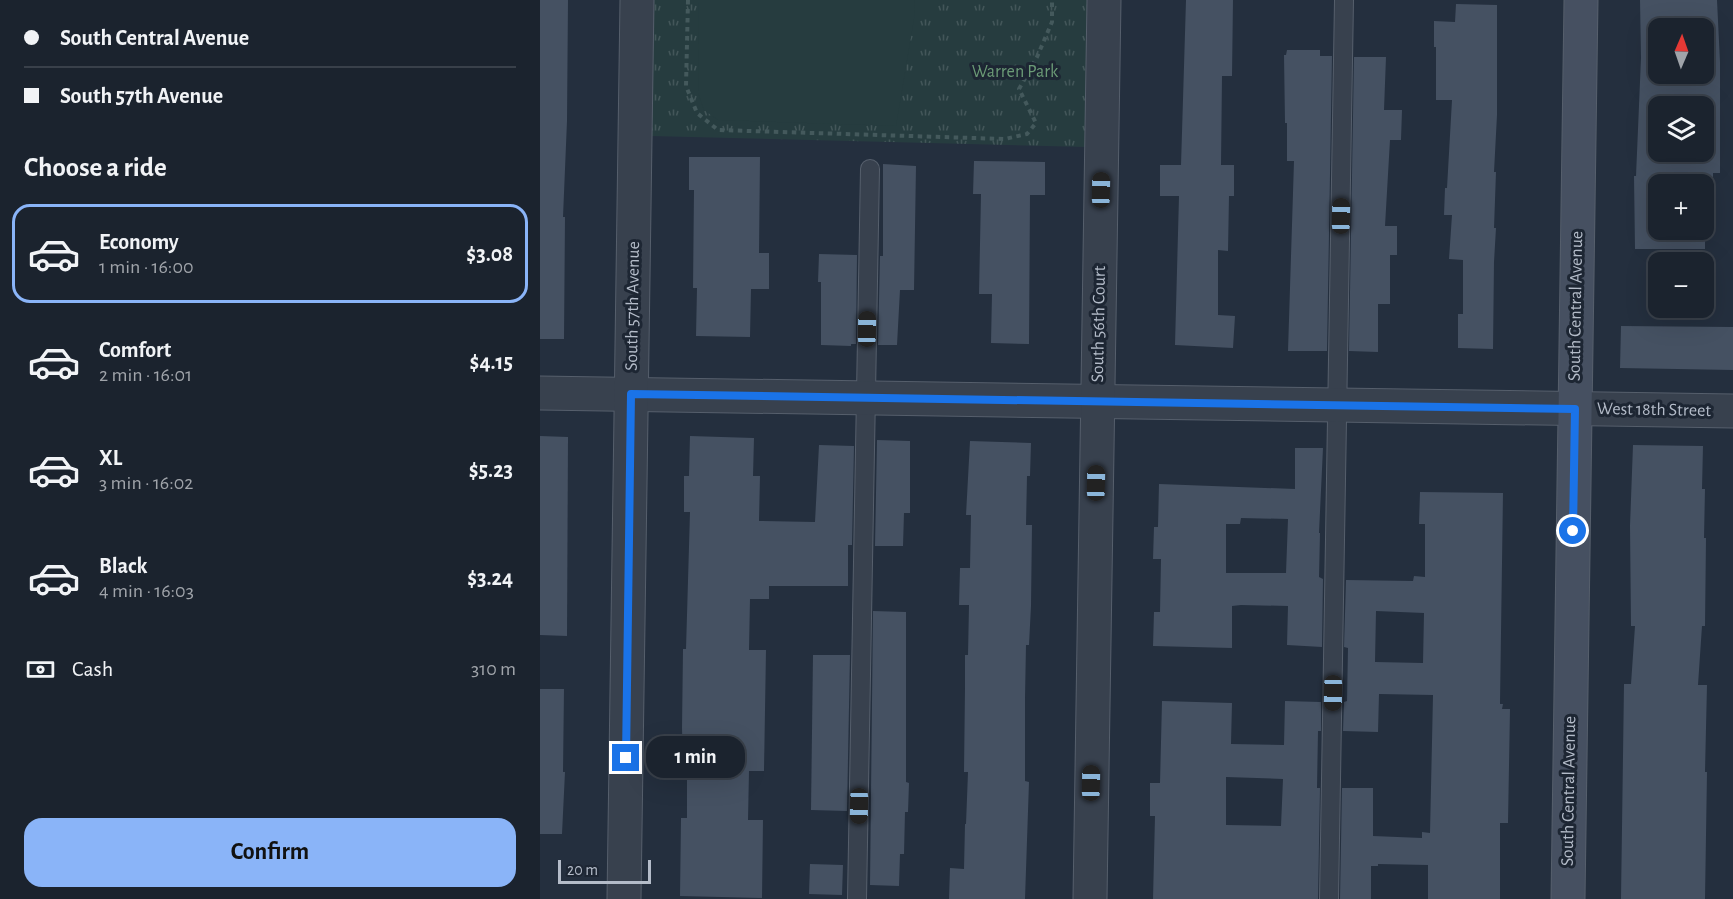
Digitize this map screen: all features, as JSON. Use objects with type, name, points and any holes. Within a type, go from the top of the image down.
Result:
[{"type":"main road","name":"South Central Avenue","points":[[1568,899],[1581,0]]},
{"type":"street","name":"South 57th Avenue","points":[[624,899],[637,0]]},
{"type":"street","name":"South 56th Court","points":[[1090,899],[1104,0]]},
{"type":"street","name":"West 18th Street","points":[[540,393],[1733,411]]},
{"type":"lane","points":[[1329,899],[1344,0]]},
{"type":"lane","points":[[857,899],[870,169]]},
{"type":"path","points":[[688,0],[686,86],[697,113],[718,130],[1005,139],[1027,134],[1036,123],[1019,89],[1037,57],[1052,22],[1052,0]]},
{"type":"green space","name":"Warren Park","points":[[654,0],[1090,0],[1087,147],[651,136]]},
{"type":"green space","points":[[699,0],[915,0],[914,19],[896,126],[718,120],[704,110],[698,93]]},
{"type":"building","points":[[540,0],[568,0],[563,217],[565,217],[564,339],[540,339]]},
{"type":"building","points":[[1186,0],[1233,0],[1232,76],[1222,76],[1221,165],[1234,165],[1234,196],[1229,196],[1228,251],[1218,250],[1218,315],[1235,316],[1233,348],[1175,345],[1179,196],[1160,196],[1160,165],[1181,165]]},
{"type":"building","points":[[1640,0],[1717,0],[1720,62],[1720,173],[1648,174],[1648,240],[1705,240],[1705,249],[1635,249],[1634,176],[1636,176],[1641,58]]},
{"type":"building","points":[[1456,4],[1497,5],[1493,349],[1458,348],[1458,314],[1463,314],[1463,260],[1449,259],[1452,215],[1444,215],[1452,100],[1436,100],[1436,47],[1434,47],[1434,21],[1455,22]]},
{"type":"building","points":[[1287,50],[1320,50],[1320,56],[1332,56],[1327,351],[1288,351],[1294,161],[1287,161],[1284,55]]},
{"type":"building","points":[[1354,57],[1386,57],[1384,110],[1402,110],[1401,140],[1390,140],[1385,226],[1397,226],[1397,255],[1390,255],[1390,304],[1378,304],[1378,352],[1349,351]]},
{"type":"building","points":[[689,157],[760,157],[759,253],[769,253],[769,289],[751,289],[750,337],[696,336],[697,288],[693,288],[694,190],[689,190]]},
{"type":"building","points":[[974,161],[1045,162],[1045,195],[1030,195],[1029,344],[991,343],[992,294],[979,294],[981,194],[973,194]]},
{"type":"building","points":[[883,164],[916,166],[914,290],[900,290],[897,345],[878,345],[880,256],[883,256]]},
{"type":"building","points":[[819,254],[857,255],[856,344],[851,344],[851,346],[821,345]]},
{"type":"building","points":[[1621,326],[1733,327],[1733,370],[1620,368]]},
{"type":"building","points":[[540,436],[568,437],[567,636],[540,635]]},
{"type":"building","points":[[690,436],[754,438],[753,476],[760,476],[759,521],[815,522],[819,445],[854,446],[852,545],[848,545],[848,586],[769,586],[769,599],[750,599],[749,650],[766,650],[764,771],[749,771],[748,820],[763,820],[762,898],[680,896],[681,818],[687,818],[687,770],[683,769],[682,728],[683,649],[686,649],[690,512],[684,512],[684,476],[689,476]]},
{"type":"building","points":[[877,440],[910,441],[910,513],[904,513],[903,546],[875,546]]},
{"type":"building","points":[[970,441],[1031,443],[1030,476],[1027,476],[1026,525],[1032,525],[1031,606],[1029,645],[1026,645],[1025,698],[1025,781],[1029,782],[1025,899],[949,899],[950,868],[964,869],[968,772],[964,772],[965,655],[968,655],[969,605],[959,605],[960,568],[970,568],[971,515],[966,515]]},
{"type":"building","points":[[1633,445],[1703,446],[1702,489],[1705,489],[1704,538],[1706,538],[1705,626],[1702,626],[1698,685],[1707,685],[1705,899],[1621,899],[1624,684],[1631,684],[1635,626],[1631,626],[1630,526]]},
{"type":"building","points":[[1295,448],[1323,448],[1319,533],[1319,577],[1323,579],[1322,647],[1287,645],[1288,606],[1241,605],[1232,606],[1232,648],[1153,646],[1154,612],[1160,612],[1161,559],[1153,559],[1154,527],[1158,527],[1159,484],[1295,489]],"holes":[[[1241,518],[1288,519],[1286,573],[1226,573],[1226,524],[1240,524]]]},
{"type":"building","points":[[1420,492],[1503,493],[1500,704],[1503,704],[1502,709],[1510,709],[1508,823],[1500,823],[1500,899],[1428,899],[1428,865],[1378,864],[1378,866],[1371,866],[1371,899],[1340,899],[1342,788],[1373,788],[1373,836],[1422,838],[1422,832],[1430,833],[1433,695],[1379,694],[1378,732],[1343,731],[1344,702],[1347,701],[1348,648],[1344,647],[1346,580],[1413,581],[1414,576],[1425,577],[1425,524],[1419,524]],"holes":[[[1376,611],[1424,613],[1423,663],[1375,662]]]},
{"type":"building","points":[[873,611],[906,612],[906,782],[909,783],[908,812],[905,812],[904,854],[900,854],[899,886],[870,885]]},
{"type":"building","points":[[813,655],[850,655],[847,811],[811,810]]},
{"type":"building","points":[[540,689],[564,689],[563,772],[565,772],[562,834],[540,834]]},
{"type":"building","points":[[1162,701],[1232,703],[1231,744],[1284,745],[1285,701],[1321,702],[1317,788],[1320,788],[1318,899],[1153,899],[1155,816],[1150,816],[1150,783],[1160,783]],"holes":[[[1226,777],[1283,779],[1281,826],[1226,825]]]},
{"type":"building","points":[[810,864],[843,865],[842,895],[809,894]]},
{"type":"route","points":[[626,758],[631,394],[1575,409],[1573,531]]}]
